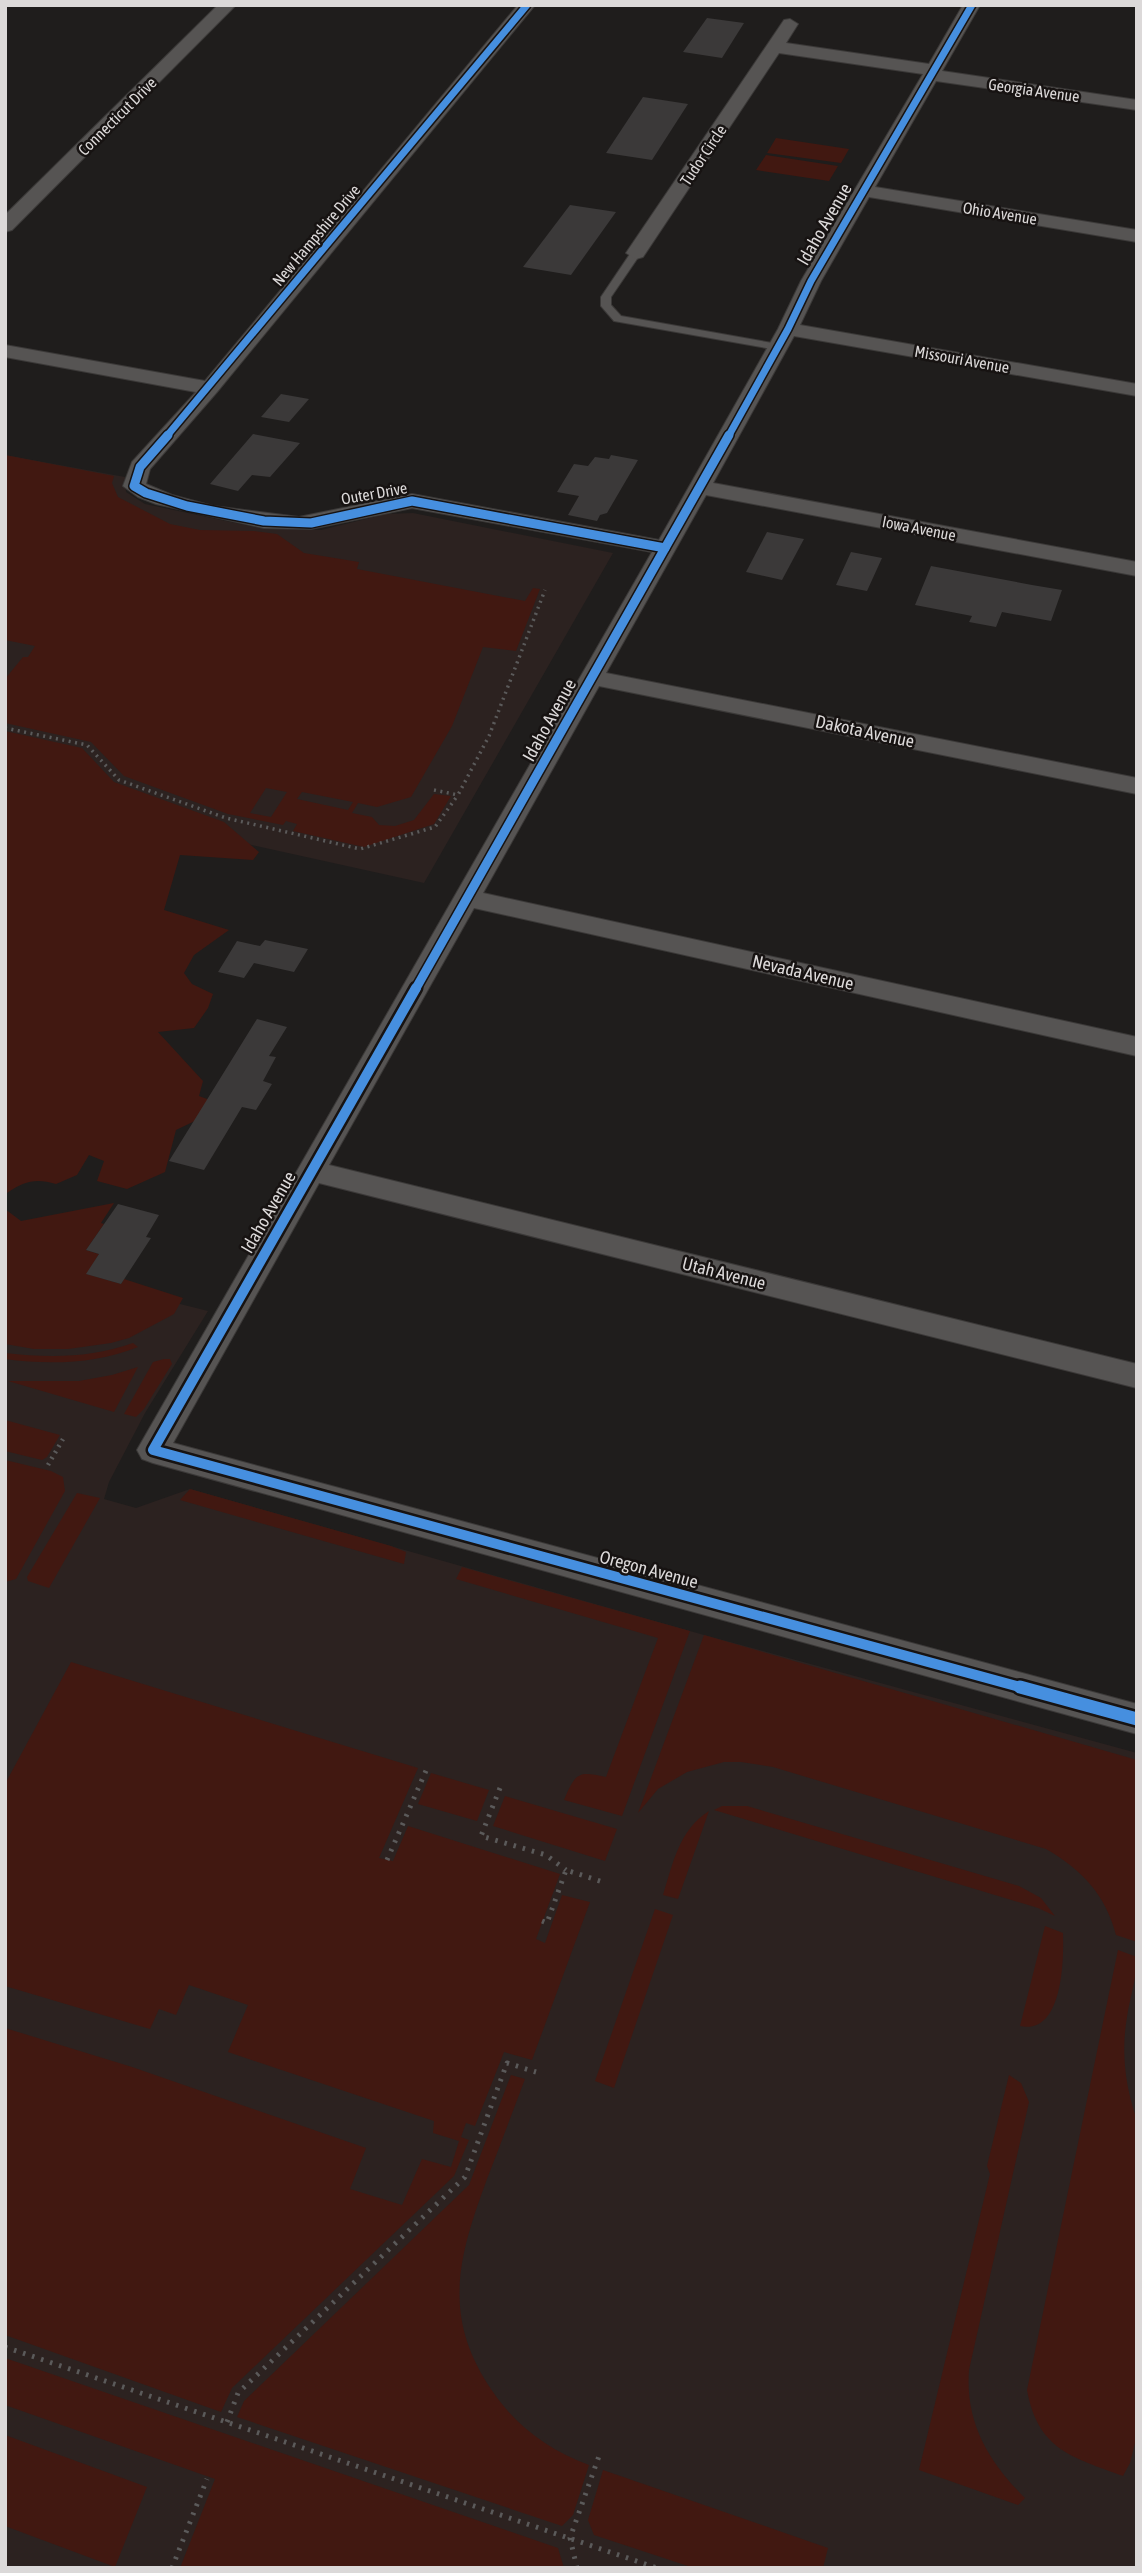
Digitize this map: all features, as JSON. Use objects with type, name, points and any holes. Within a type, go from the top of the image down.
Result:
[{"type":"street","name":"Connecticut Drive","points":[[5,226],[228,5]]},
{"type":"street","name":"New Hampshire Drive","points":[[134,486],[140,467],[210,388],[527,5]]},
{"type":"street","name":"Idaho Avenue","points":[[153,1450],[469,898],[783,338],[811,282],[972,5]]},
{"type":"street","name":"Tudor Circle","points":[[636,253],[790,24]]},
{"type":"street","points":[[772,52],[931,75]]},
{"type":"street","name":"Georgia Avenue","points":[[931,75],[1137,105]]},
{"type":"street","name":"Ohio Avenue","points":[[864,191],[1137,236]]},
{"type":"street","name":"Missouri Avenue","points":[[783,338],[1137,390]]},
{"type":"street","points":[[5,351],[210,388]]},
{"type":"street","name":"Outer Drive","points":[[134,486],[143,494],[162,500],[280,524],[301,524],[412,501],[665,548]]},
{"type":"street","name":"Iowa Avenue","points":[[700,487],[1137,569]]},
{"type":"street","name":"Dakota Avenue","points":[[592,677],[1137,786]]},
{"type":"street","name":"Nevada Avenue","points":[[469,898],[1137,1047]]},
{"type":"street","name":"Utah Avenue","points":[[312,1171],[1137,1376]]},
{"type":"street","name":"Oregon Avenue","points":[[153,1450],[1137,1719]]},
{"type":"lane","points":[[636,253],[606,297],[606,306],[618,319],[783,338]]},
{"type":"path","points":[[5,728],[87,745],[119,780],[226,818],[360,849],[435,827],[458,795],[489,736],[545,590]]},
{"type":"path","points":[[434,790],[458,795]]},
{"type":"path","points":[[48,1465],[63,1439]]},
{"type":"path","points":[[387,1860],[428,1766]]},
{"type":"path","points":[[500,1788],[481,1836],[546,1856],[566,1870],[606,1883]]},
{"type":"path","points":[[542,1921],[547,1923],[566,1870]]},
{"type":"path","points":[[227,2422],[238,2393],[465,2177],[507,2063],[536,2071]]},
{"type":"path","points":[[5,2347],[657,2568]]},
{"type":"path","points":[[577,2568],[570,2538],[599,2456]]},
{"type":"path","points":[[172,2568],[207,2479]]},
{"type":"shaded area","points":[[776,138],[849,149],[841,163],[767,153]]},
{"type":"shaded area","points":[[766,155],[838,166],[829,181],[756,170]]},
{"type":"shaded area","points":[[5,455],[125,477],[126,492],[145,504],[255,527],[321,530],[386,514],[413,513],[613,553],[424,883],[74,806],[5,899]]},
{"type":"shaded area","points":[[5,455],[114,476],[112,483],[118,497],[170,524],[200,530],[277,534],[304,553],[359,562],[357,569],[525,601],[533,588],[540,589],[516,651],[483,647],[452,726],[411,797],[377,807],[358,803],[352,813],[372,817],[379,825],[395,826],[414,820],[434,794],[451,796],[434,824],[364,847],[293,831],[297,824],[286,821],[283,825],[228,814],[124,776],[91,742],[5,723],[5,679],[23,657],[28,657],[35,646],[5,640]],"holes":[[[266,788],[287,792],[271,817],[250,813]],[[302,792],[353,802],[348,810],[297,799]]]},
{"type":"shaded area","points":[[5,731],[82,748],[114,782],[224,822],[259,852],[253,860],[180,855],[164,910],[229,930],[194,955],[184,973],[192,984],[213,994],[208,1008],[194,1028],[158,1032],[203,1081],[199,1096],[226,1106],[176,1130],[165,1172],[127,1189],[97,1181],[104,1161],[89,1155],[77,1175],[56,1184],[42,1181],[25,1183],[7,1193],[5,1200]]},
{"type":"shaded area","points":[[114,1203],[101,1223],[104,1224],[86,1250],[99,1254],[87,1274],[121,1284],[124,1279],[183,1298],[174,1314],[129,1338],[111,1343],[68,1349],[34,1349],[5,1344],[5,1209],[21,1221]]},
{"type":"shaded area","points":[[5,1260],[208,1311],[145,1413],[109,1482],[104,1499],[136,1508],[190,1489],[704,1635],[1137,1753],[1137,2568],[5,2568]]},
{"type":"shaded area","points":[[133,1343],[138,1347],[89,1360],[38,1362],[5,1359],[5,1353],[70,1356],[101,1352]]},
{"type":"shaded area","points":[[170,1359],[172,1364],[144,1409],[136,1417],[124,1414],[153,1362]]},
{"type":"shaded area","points":[[138,1367],[114,1412],[8,1381],[79,1381]]},
{"type":"shaded area","points":[[5,1420],[60,1435],[47,1457],[42,1460],[5,1451]]},
{"type":"shaded area","points":[[5,1460],[51,1471],[63,1477],[65,1491],[16,1579],[5,1582]]},
{"type":"shaded area","points":[[190,1489],[391,1546],[406,1552],[404,1564],[180,1500]]},
{"type":"shaded area","points":[[77,1493],[100,1498],[49,1588],[28,1581],[27,1577]]},
{"type":"shaded area","points":[[462,1567],[690,1631],[622,1816],[564,1800],[579,1776],[589,1774],[606,1777],[658,1638],[456,1579]]},
{"type":"shaded area","points":[[704,1635],[1137,1760],[1137,1942],[1116,1935],[1099,1895],[1081,1874],[1046,1849],[773,1767],[724,1762],[687,1772],[658,1789],[638,1813]]},
{"type":"shaded area","points":[[71,1662],[418,1768],[379,1858],[393,1861],[408,1826],[560,1874],[536,1939],[545,1943],[562,1895],[590,1902],[532,2060],[504,2052],[475,2126],[466,2123],[461,2137],[469,2140],[454,2176],[232,2388],[221,2412],[5,2335],[5,2028],[132,2067],[366,2148],[350,2189],[402,2205],[422,2159],[451,2167],[459,2141],[433,2133],[434,2121],[228,2052],[248,2005],[189,1985],[176,2015],[159,2009],[150,2029],[5,1986],[5,1784]]},
{"type":"shaded area","points":[[431,1773],[489,1790],[477,1821],[418,1804]]},
{"type":"shaded area","points":[[505,1796],[617,1829],[605,1861],[493,1826]]},
{"type":"shaded area","points":[[722,1806],[747,1806],[1019,1886],[1041,1898],[1055,1916],[1038,1908],[714,1810]]},
{"type":"shaded area","points":[[709,1811],[678,1899],[663,1895],[684,1837]]},
{"type":"shaded area","points":[[655,1909],[673,1915],[614,2088],[595,2081]]},
{"type":"shaded area","points":[[1045,1926],[1063,1933],[1063,1961],[1058,1994],[1045,2019],[1034,2026],[1020,2026]]},
{"type":"shaded area","points":[[1118,1950],[1137,1957],[1127,2017],[1124,2056],[1127,2082],[1137,2120],[1137,2435],[1130,2463],[1123,2476],[1073,2456],[1049,2439],[1039,2426],[1027,2390]]},
{"type":"shaded area","points":[[511,2075],[525,2079],[468,2235],[462,2261],[461,2312],[466,2338],[477,2365],[502,2405],[523,2427],[547,2445],[589,2465],[573,2515],[562,2526],[237,2417],[244,2401],[469,2185]]},
{"type":"shaded area","points":[[1009,2075],[1021,2083],[1029,2102],[969,2370],[969,2389],[975,2424],[990,2456],[1025,2498],[1018,2505],[919,2470],[990,2174],[987,2166]]},
{"type":"shaded area","points":[[5,2358],[558,2548],[564,2568],[180,2568],[215,2479],[5,2405]]},
{"type":"shaded area","points":[[5,2435],[147,2487],[115,2567],[5,2526]]},
{"type":"shaded area","points":[[603,2470],[828,2548],[823,2568],[694,2568],[594,2535],[588,2520]]},
{"type":"building","points":[[707,18],[744,23],[722,58],[683,52]]},
{"type":"building","points":[[643,97],[688,104],[652,160],[606,153]]},
{"type":"building","points":[[570,205],[616,212],[571,275],[523,267]]},
{"type":"building","points":[[281,394],[309,399],[289,422],[261,417]]},
{"type":"building","points":[[253,434],[300,443],[270,477],[252,475],[238,491],[210,484]]},
{"type":"building","points":[[611,455],[638,460],[607,513],[600,515],[597,521],[568,515],[579,496],[557,492],[574,464],[588,466],[595,457],[609,459]]},
{"type":"building","points":[[767,532],[804,539],[782,580],[746,572]]},
{"type":"building","points":[[851,552],[882,558],[867,591],[836,585]]},
{"type":"building","points":[[931,566],[1062,590],[1051,621],[1002,612],[996,627],[969,622],[972,616],[915,605]]},
{"type":"building","points":[[265,940],[308,949],[294,972],[254,963],[244,978],[218,972],[237,941],[260,946]]},
{"type":"building","points":[[257,1019],[287,1027],[269,1056],[276,1057],[263,1081],[272,1084],[256,1110],[242,1107],[204,1170],[169,1161]]},
{"type":"building","points":[[118,1204],[159,1215],[146,1237],[151,1238],[121,1284],[86,1274],[99,1254],[86,1250]]},
{"type":"cycle path","points":[[527,5],[210,388],[140,467],[134,486],[164,500],[264,521],[311,523],[412,501],[665,548]]},
{"type":"cycle path","points":[[972,5],[811,281],[788,329],[700,487],[153,1450],[1137,1719]]}]
